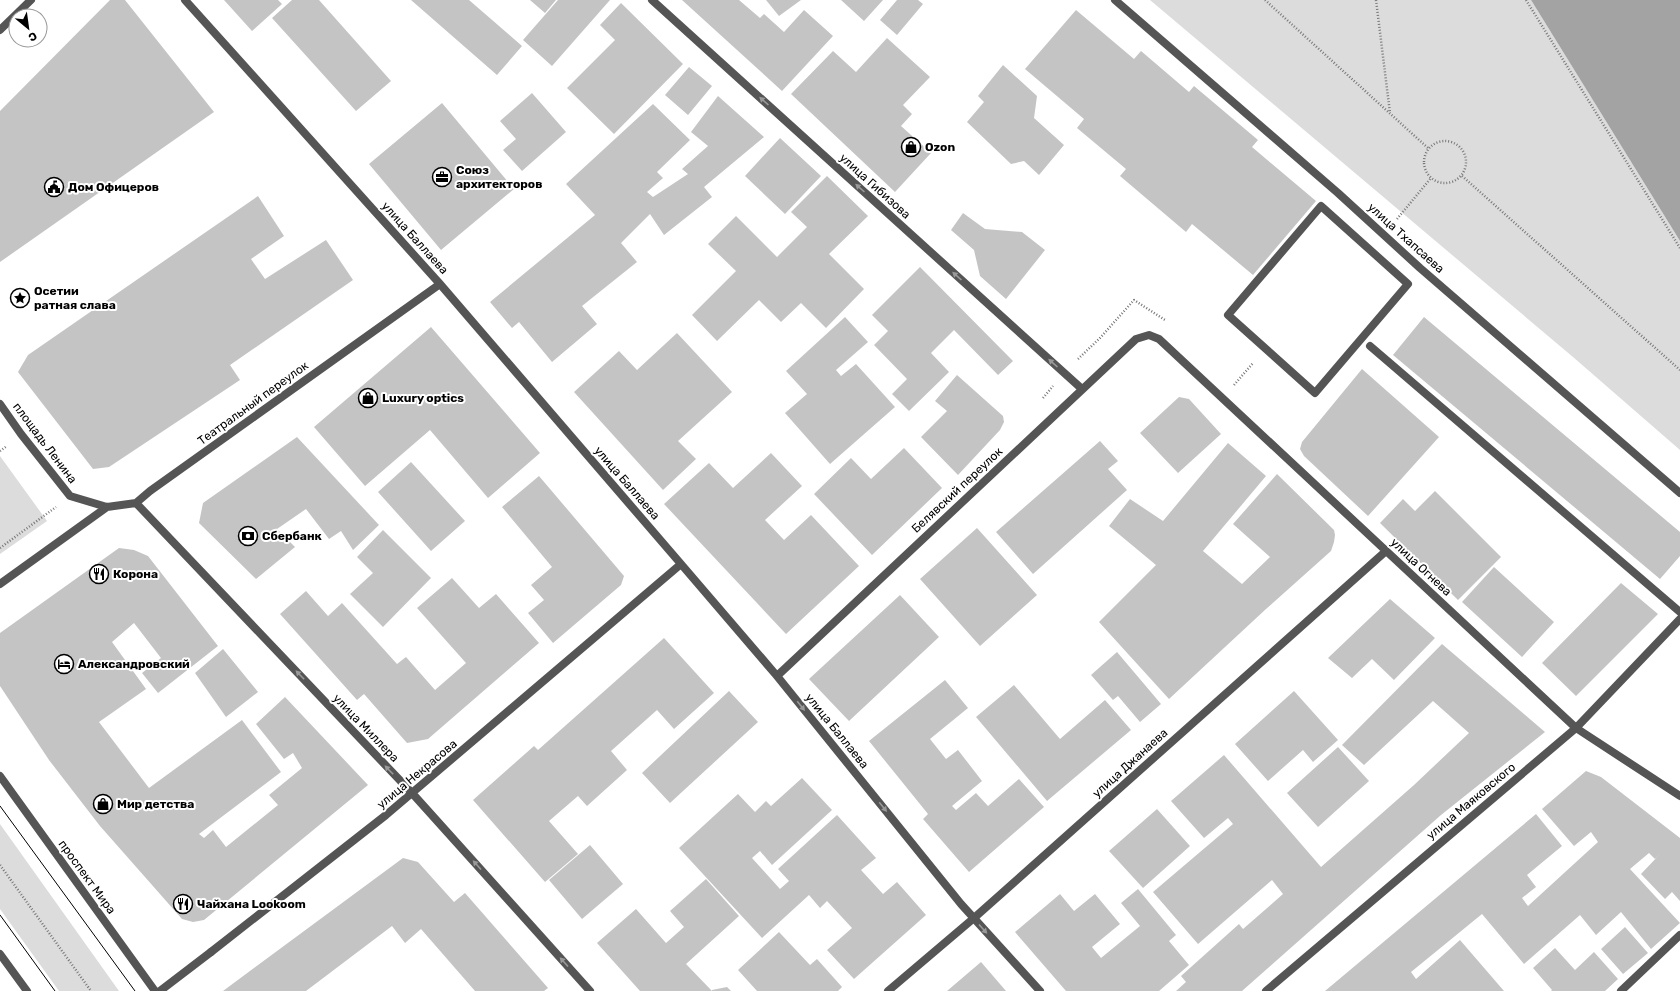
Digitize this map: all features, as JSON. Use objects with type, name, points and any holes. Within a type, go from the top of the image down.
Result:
[{"type":"street","points":[[0,30],[31,0]]},
{"type":"street","name":"улица Баллаева","points":[[186,0],[440,284],[777,676],[974,918],[1040,991]]},
{"type":"street","name":"улица Гибизова","points":[[652,0],[1082,389]]},
{"type":"street","name":"улица Тхапсаева","points":[[1115,0],[1332,188],[1420,268],[1680,493]]},
{"type":"street","points":[[1321,206],[1408,284],[1315,393],[1265,349],[1228,316],[1321,206]]},
{"type":"street","name":"Театральный переулок","points":[[136,503],[440,284]]},
{"type":"street","name":"Белявский переулок","points":[[777,676],[1136,339],[1149,335],[1159,339]]},
{"type":"street","name":"улица Огнева","points":[[1159,339],[1576,728],[1680,796]]},
{"type":"street","points":[[1370,346],[1680,612]]},
{"type":"street","name":"площадь Ленина","points":[[0,404],[21,434],[70,496]]},
{"type":"street","points":[[70,496],[107,507],[136,503]]},
{"type":"street","name":"улица Миллера","points":[[136,503],[412,793],[590,991]]},
{"type":"street","points":[[0,584],[107,507]]},
{"type":"street","name":"улица Джанаева","points":[[888,991],[974,918],[1386,551]]},
{"type":"street","name":"улица Некрасова","points":[[160,991],[386,815],[681,564]]},
{"type":"street","name":"улица Маяковского","points":[[1266,991],[1576,728],[1680,618]]},
{"type":"street","name":"проспект Мира","points":[[0,776],[155,991]]},
{"type":"street","points":[[1621,991],[1680,935]]},
{"type":"street","points":[[0,954],[27,991]]},
{"type":"path","points":[[1264,0],[1429,149]]},
{"type":"path","points":[[1376,0],[1390,114]]},
{"type":"path","points":[[1526,0],[1680,248]]},
{"type":"path","points":[[1446,141],[1458,146],[1466,157],[1465,170],[1462,176],[1456,181],[1442,184],[1431,178],[1425,170],[1424,163],[1425,156],[1429,149],[1433,144],[1446,141]]},
{"type":"path","points":[[1462,176],[1680,370]]},
{"type":"path","points":[[1397,219],[1431,178]]},
{"type":"path","points":[[1234,385],[1265,349]]},
{"type":"path","points":[[0,548],[70,496]]},
{"type":"path","points":[[0,865],[91,991]]},
{"type":"shaded area","points":[[1150,0],[1531,0],[1680,241],[1680,450],[1573,357]]},
{"type":"shaded area","points":[[1531,0],[1680,0],[1680,241]]},
{"type":"shaded area","points":[[0,456],[47,521],[0,554]]},
{"type":"shaded area","points":[[0,824],[119,991],[59,991],[0,909]]},
{"type":"building","name":"Дом Офицеров","points":[[110,0],[125,0],[214,112],[0,262],[0,111]]},
{"type":"building","points":[[224,0],[278,0],[282,4],[252,31]]},
{"type":"building","points":[[292,0],[319,0],[391,81],[356,111],[272,18]]},
{"type":"building","points":[[411,0],[469,0],[522,46],[497,75]]},
{"type":"building","points":[[530,0],[556,0],[545,13]]},
{"type":"building","points":[[558,0],[610,0],[552,66],[523,40]]},
{"type":"building","points":[[682,0],[739,0],[760,18],[764,14],[784,32],[804,10],[833,36],[782,91]]},
{"type":"building","points":[[766,0],[801,0],[779,16]]},
{"type":"building","points":[[841,0],[883,0],[864,21]]},
{"type":"building","points":[[897,0],[918,0],[923,4],[897,35],[880,20]]},
{"type":"building","points":[[621,3],[683,64],[614,134],[567,88],[615,40],[600,25]]},
{"type":"building","points":[[1076,10],[1134,59],[1141,51],[1189,92],[1194,86],[1258,140],[1252,147],[1316,201],[1253,275],[1192,224],[1186,232],[1120,176],[1126,169],[1077,128],[1084,119],[1025,69]]},
{"type":"building","points":[[887,38],[930,77],[903,105],[912,114],[901,126],[931,153],[895,192],[791,94],[833,51],[856,72]]},
{"type":"building","points":[[1003,65],[1037,96],[1034,118],[1064,145],[1039,175],[1024,161],[1011,164],[967,122],[984,102],[978,96]]},
{"type":"building","points":[[689,67],[712,86],[688,115],[665,95]]},
{"type":"building","points":[[532,93],[566,132],[522,171],[503,150],[516,139],[500,121]]},
{"type":"building","points":[[718,96],[764,137],[704,187],[712,197],[664,235],[650,214],[621,243],[637,262],[582,306],[597,324],[552,362],[519,322],[512,328],[490,302],[595,215],[566,184],[653,104],[690,140],[657,172],[663,178],[647,192],[653,197],[688,174],[682,169],[708,146],[691,132]]},
{"type":"building","name":"Союз архитекторов","points":[[442,103],[514,189],[441,250],[369,164]]},
{"type":"building","points":[[780,138],[821,176],[785,214],[745,176]]},
{"type":"building","points":[[827,176],[868,216],[829,254],[864,289],[826,328],[801,303],[781,322],[759,300],[717,341],[692,315],[736,271],[708,244],[736,216],[777,257],[807,227],[791,212]]},
{"type":"building","points":[[258,196],[284,236],[251,259],[265,279],[326,240],[353,280],[230,365],[240,380],[109,467],[93,469],[18,372],[28,355]]},
{"type":"building","points":[[963,213],[985,229],[1022,232],[1045,250],[1006,299],[980,276],[974,250],[951,230]]},
{"type":"building","points":[[920,267],[1013,361],[998,375],[954,330],[931,353],[949,372],[909,411],[892,394],[907,379],[874,345],[888,331],[872,315]]},
{"type":"building","points":[[845,317],[868,342],[836,370],[841,376],[856,364],[895,407],[830,464],[785,413],[807,394],[786,371]]},
{"type":"building","points":[[1424,317],[1680,532],[1680,556],[1660,579],[1393,355]]},
{"type":"building","points":[[431,327],[540,453],[488,498],[430,430],[365,486],[314,427]]},
{"type":"building","points":[[677,333],[732,392],[678,441],[696,459],[663,490],[574,392],[619,351],[637,370]]},
{"type":"building","points":[[1362,369],[1439,437],[1368,516],[1304,456],[1300,449],[1302,442]]},
{"type":"building","points":[[957,375],[1003,416],[1004,422],[1000,430],[958,475],[921,437],[947,411],[935,401]]},
{"type":"building","points":[[1179,397],[1189,399],[1221,434],[1178,473],[1140,433]]},
{"type":"building","points":[[297,437],[379,525],[353,550],[341,531],[329,539],[306,509],[277,529],[295,547],[256,579],[199,523],[203,503]]},
{"type":"building","points":[[1100,441],[1118,461],[1108,469],[1127,490],[1033,574],[996,532]]},
{"type":"building","points":[[1228,443],[1266,476],[1203,551],[1242,584],[1270,557],[1233,524],[1277,474],[1334,530],[1334,542],[1331,551],[1169,699],[1099,622],[1156,565],[1109,526],[1130,499],[1163,521]]},
{"type":"building","points":[[904,448],[942,488],[872,555],[814,494],[851,458],[871,479]]},
{"type":"building","points":[[771,453],[802,486],[765,520],[784,540],[811,515],[859,566],[786,634],[664,504],[709,463],[733,488]]},
{"type":"building","points":[[411,462],[465,521],[431,551],[378,492]]},
{"type":"building","points":[[539,476],[624,576],[621,585],[553,643],[528,613],[544,600],[531,585],[552,567],[502,507]]},
{"type":"building","points":[[1435,491],[1501,557],[1458,600],[1380,523],[1403,499],[1415,511]]},
{"type":"building","points":[[977,528],[1037,595],[980,646],[920,579]]},
{"type":"building","points":[[383,530],[431,578],[383,627],[350,594],[373,573],[357,557]]},
{"type":"building","points":[[119,548],[134,550],[148,556],[218,646],[158,693],[142,673],[161,658],[134,623],[112,642],[146,689],[99,722],[149,788],[242,720],[281,772],[199,834],[204,838],[213,830],[226,847],[278,805],[269,795],[302,768],[293,753],[284,759],[256,724],[285,697],[368,785],[204,920],[193,922],[182,919],[100,826],[49,760],[0,686],[0,633]]},
{"type":"building","points":[[1494,567],[1554,622],[1522,657],[1462,602]]},
{"type":"building","points":[[452,578],[479,608],[496,594],[539,643],[428,739],[407,743],[364,694],[357,700],[280,614],[306,591],[328,616],[342,603],[397,664],[406,657],[435,690],[466,663],[417,608]]},
{"type":"building","points":[[1621,583],[1658,614],[1576,696],[1542,663]]},
{"type":"building","points":[[900,595],[939,637],[849,721],[809,679]]},
{"type":"building","points":[[1390,599],[1435,638],[1394,680],[1372,659],[1352,678],[1328,658]]},
{"type":"building","points":[[664,638],[714,693],[674,729],[657,710],[611,751],[627,770],[587,806],[578,796],[549,821],[578,854],[545,882],[473,800],[534,746],[538,750]]},
{"type":"building","points":[[1442,644],[1545,732],[1441,815],[1242,991],[1176,991],[1186,982],[1181,976],[1239,924],[1243,929],[1283,894],[1272,880],[1198,944],[1153,892],[1233,824],[1228,818],[1204,838],[1171,801],[1224,755],[1321,867],[1414,785],[1469,733],[1433,701],[1364,765],[1342,745]]},
{"type":"building","points":[[223,649],[258,692],[226,717],[195,673]]},
{"type":"building","points":[[1117,652],[1161,704],[1140,722],[1118,696],[1113,700],[1091,675]]},
{"type":"building","points":[[945,680],[968,708],[930,739],[946,759],[958,750],[982,781],[952,806],[956,810],[976,793],[988,806],[1019,779],[1044,807],[969,872],[923,819],[928,814],[869,741]]},
{"type":"building","points":[[1014,685],[1060,739],[1105,700],[1131,730],[1047,801],[976,717]]},
{"type":"building","points":[[729,691],[758,722],[670,803],[642,773]]},
{"type":"building","points":[[1294,691],[1338,740],[1313,762],[1303,750],[1268,781],[1235,744]]},
{"type":"building","points":[[1338,747],[1369,781],[1318,827],[1287,793]]},
{"type":"building","points":[[1586,771],[1601,777],[1680,838],[1680,901],[1672,892],[1665,899],[1641,874],[1661,853],[1655,859],[1649,853],[1630,869],[1680,923],[1651,949],[1621,912],[1596,935],[1580,915],[1524,964],[1482,914],[1411,972],[1416,979],[1460,940],[1504,991],[1325,991],[1536,814],[1562,846],[1527,875],[1536,887],[1522,898],[1528,906],[1598,842],[1591,832],[1574,846],[1542,809]]},
{"type":"building","points":[[802,778],[832,810],[772,865],[760,851],[752,858],[780,889],[789,881],[778,869],[837,815],[876,858],[861,870],[883,894],[897,882],[926,915],[854,979],[827,950],[852,928],[827,901],[820,908],[809,895],[762,938],[679,848],[738,794],[755,812],[766,801],[771,806]]},
{"type":"building","points":[[1157,809],[1190,846],[1143,888],[1109,851]]},
{"type":"building","points":[[590,845],[623,884],[582,919],[549,880]]},
{"type":"building","points":[[403,858],[418,862],[454,902],[465,893],[548,988],[544,991],[475,991],[421,929],[405,943],[392,926],[306,991],[223,991]]},
{"type":"building","points":[[706,879],[739,916],[686,964],[712,991],[640,991],[597,943],[636,909],[666,943],[684,927],[670,911]]},
{"type":"building","points":[[1138,889],[1176,935],[1169,941],[1189,965],[1159,991],[1066,991],[1015,932],[1060,894],[1074,911],[1095,894],[1120,924],[1092,947],[1101,958],[1140,926],[1121,903]]},
{"type":"building","points":[[1625,927],[1648,953],[1623,974],[1601,949]]},
{"type":"building","points":[[779,932],[810,965],[817,959],[842,987],[838,991],[757,991],[738,970]]},
{"type":"building","points":[[1555,948],[1575,970],[1594,952],[1618,979],[1605,991],[1551,991],[1552,990],[1533,968]]},
{"type":"building","points":[[981,962],[1006,991],[947,991]]},
{"type":"building","points":[[727,987],[731,991],[712,991],[712,990]]},
{"type":"tram line","points":[[0,806],[135,991]]},
{"type":"tram line","points":[[0,915],[55,991]]},
{"type":"place","name":"Ozon","points":[[911,147]]},
{"type":"place","name":"Союз архитекторов","points":[[442,177]]},
{"type":"place","name":"Дом Офицеров","points":[[54,187]]},
{"type":"place","name":"Осетии ратная слава","points":[[20,298]]},
{"type":"place","name":"Luxury optics","points":[[368,398]]},
{"type":"place","name":"Сбербанк","points":[[248,536]]},
{"type":"place","name":"Корона","points":[[99,574]]},
{"type":"place","name":"Александровский","points":[[64,664]]},
{"type":"place","name":"Мир детства","points":[[103,804]]},
{"type":"place","name":"Чайхана Lookoom","points":[[183,904]]}]
